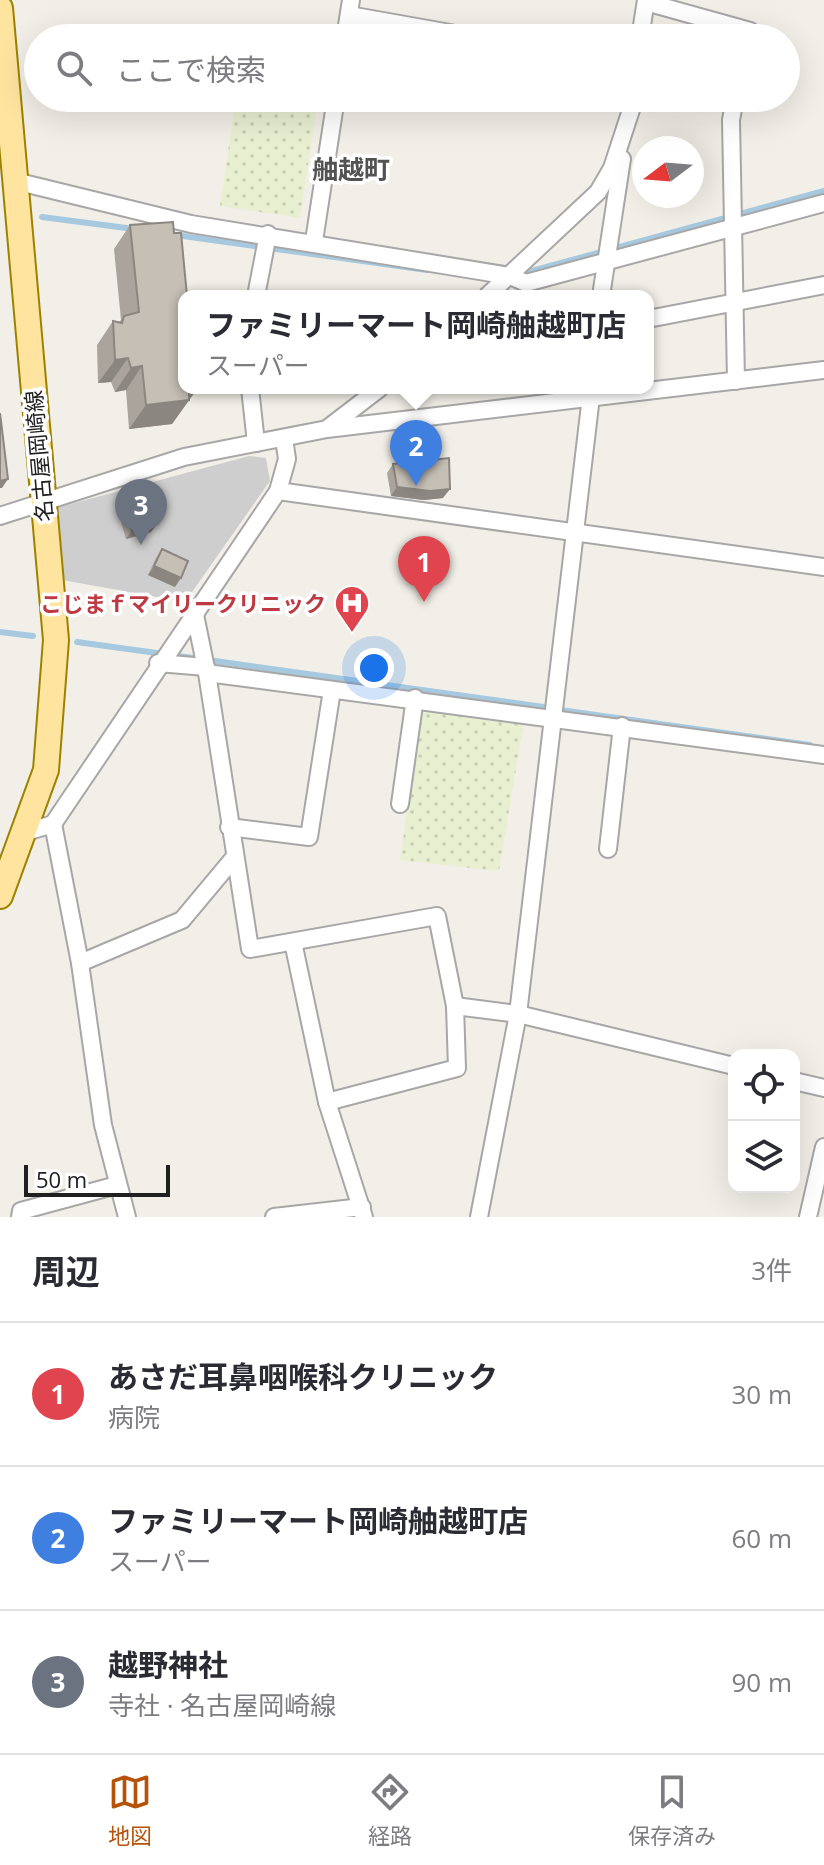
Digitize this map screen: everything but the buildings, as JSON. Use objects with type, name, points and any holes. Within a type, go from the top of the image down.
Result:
[{"type":"main road","name":"名古屋岡崎線","points":[[0,8],[56,640],[46,770],[26,832],[0,896]]},
{"type":"street","points":[[642,24],[646,1],[726,24]]},
{"type":"street","points":[[350,7],[420,24]]},
{"type":"street","points":[[314,241],[334,112]]},
{"type":"street","points":[[494,290],[598,192],[612,168],[629,112]]},
{"type":"street","points":[[602,290],[630,112]]},
{"type":"street","points":[[732,112],[736,381]]},
{"type":"street","points":[[15,181],[191,224],[314,241],[510,276],[526,283],[824,203]]},
{"type":"street","points":[[257,290],[268,234]]},
{"type":"street","points":[[654,318],[824,285]]},
{"type":"street","points":[[654,387],[824,370]]},
{"type":"street","points":[[251,394],[256,443]]},
{"type":"street","points":[[327,429],[372,394]]},
{"type":"street","points":[[0,516],[184,457],[327,429],[578,394]]},
{"type":"street","points":[[479,1217],[518,1014],[551,716],[592,394]]},
{"type":"street","points":[[26,832],[53,824],[194,610],[278,491],[287,459],[284,439]]},
{"type":"street","points":[[278,491],[824,567]]},
{"type":"street","points":[[194,610],[250,949],[437,916],[455,1006],[457,1068],[327,1102]]},
{"type":"street","points":[[163,657],[332,690],[415,698],[824,755]]},
{"type":"street","points":[[229,827],[309,837],[332,690]]},
{"type":"street","points":[[400,804],[415,698]]},
{"type":"street","points":[[608,849],[622,726]]},
{"type":"street","points":[[53,824],[80,963],[103,1125],[127,1217]]},
{"type":"street","points":[[80,963],[182,920],[233,859]]},
{"type":"street","points":[[274,1217],[363,1212],[327,1102],[293,942]]},
{"type":"street","points":[[455,1006],[518,1014],[728,1065]]},
{"type":"street","points":[[800,1082],[824,1088]]},
{"type":"street","points":[[808,1217],[824,1147]]},
{"type":"street","points":[[20,1217],[21,1211],[117,1185]]},
{"type":"shaded area","points":[[249,456],[266,458],[270,481],[185,602],[62,580],[52,509]]},
{"type":"green space","points":[[234,112],[316,112],[300,218],[220,206]]},
{"type":"green space","points":[[423,702],[525,715],[499,871],[400,860]]},
{"type":"waterway","points":[[517,275],[824,191]]},
{"type":"waterway","points":[[42,217],[134,229]]},
{"type":"waterway","points":[[176,235],[427,270]]},
{"type":"waterway","points":[[0,632],[33,636]]},
{"type":"waterway","points":[[77,642],[193,658]]},
{"type":"waterway","points":[[208,660],[543,707]]},
{"type":"waterway","points":[[560,710],[810,745]]},
{"type":"place","name":"ファミリーマート岡崎舳越町店","points":[[416,486]]},
{"type":"place","name":"越野神社","points":[[141,545]]},
{"type":"place","name":"あさだ耳鼻咽喉科クリニック","points":[[424,602]]},
{"type":"place","name":"こじまｆマイリークリニック","points":[[352,634]]},
{"type":"district","name":"舳越町","points":[[351,169]]}]
